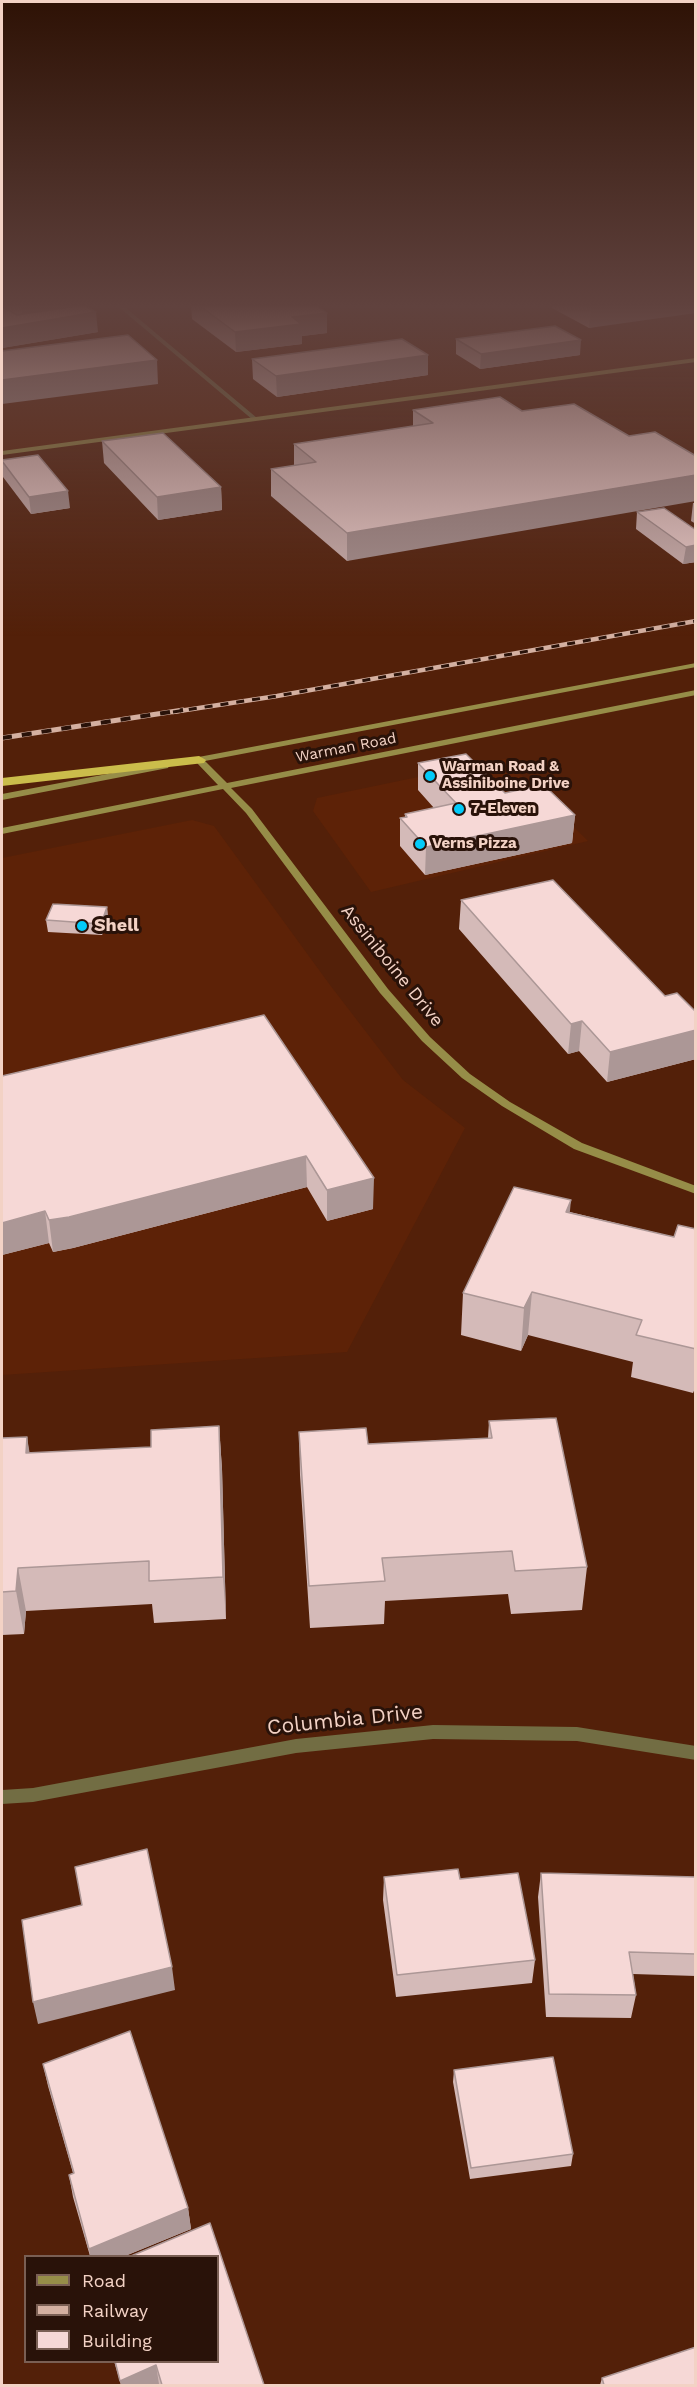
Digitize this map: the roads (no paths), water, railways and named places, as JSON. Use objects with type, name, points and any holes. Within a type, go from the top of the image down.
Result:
[{"type":"highway","points":[[2,782],[200,760]]},
{"type":"street","points":[[250,414],[255,419]]},
{"type":"street","points":[[2,453],[289,414]]},
{"type":"street","name":"Warman Road","points":[[2,797],[696,665]]},
{"type":"street","name":"Warman Road","points":[[2,831],[696,692]]},
{"type":"street","name":"Assiniboine Drive","points":[[200,760],[249,811],[384,991],[426,1039],[466,1076],[506,1104],[578,1146],[696,1190]]},
{"type":"street","name":"Columbia Drive","points":[[2,1797],[33,1795],[296,1746],[434,1732],[577,1734],[696,1753]]},
{"type":"railway","points":[[173,712],[277,696],[696,621]]},
{"type":"railway","points":[[2,738],[183,710]]},
{"type":"place","name":"Warman Road & Assiniboine Drive","points":[[430,776]]},
{"type":"place","name":"7-Eleven","points":[[459,809]]},
{"type":"place","name":"Verns Pizza","points":[[420,844]]},
{"type":"place","name":"Shell","points":[[82,926]]}]
